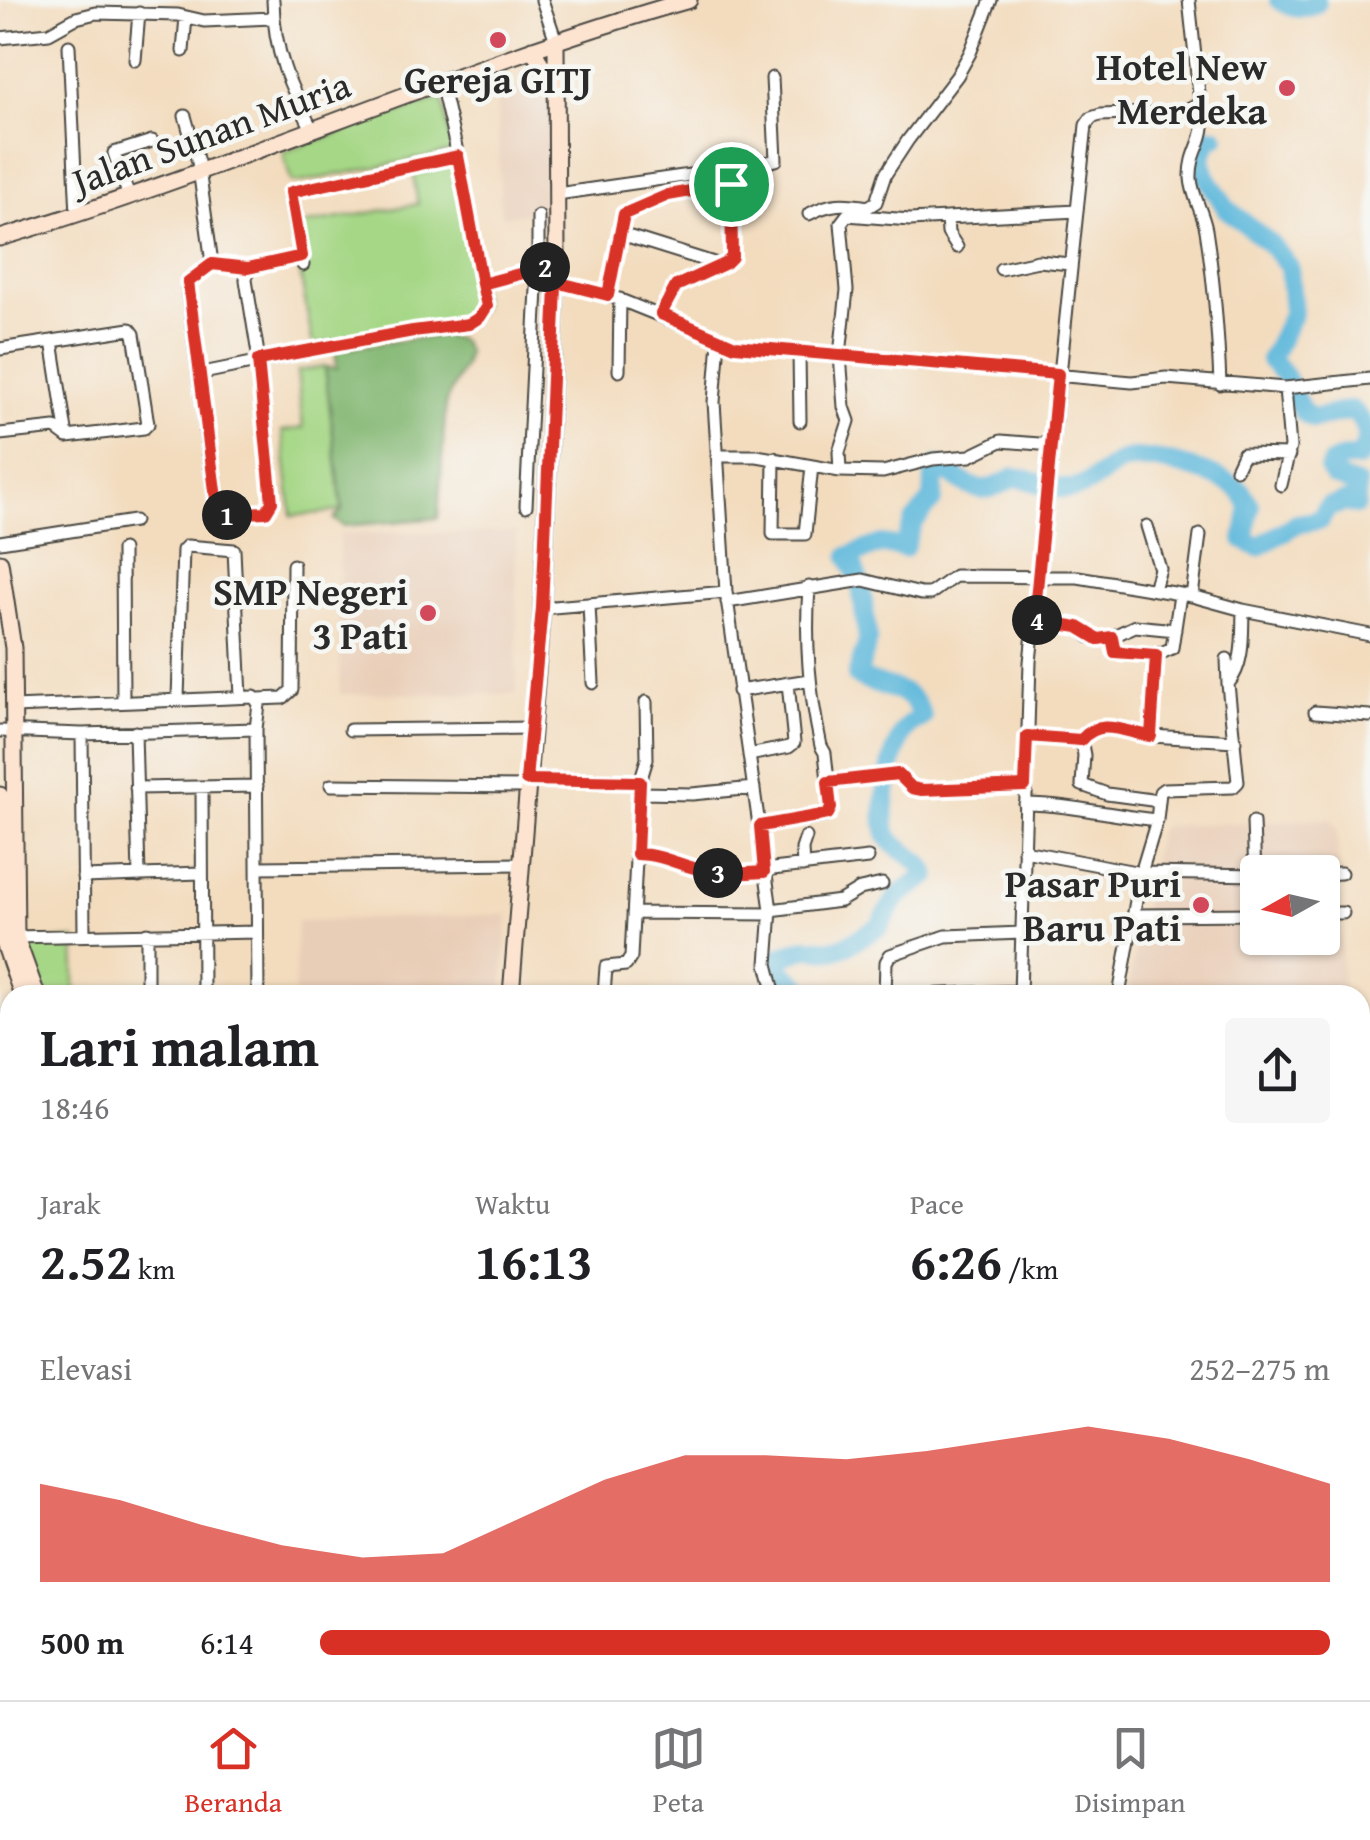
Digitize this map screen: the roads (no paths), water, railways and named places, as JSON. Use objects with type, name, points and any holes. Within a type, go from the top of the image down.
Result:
[{"type":"main road","name":"Jalan Sunan Muria","points":[[0,238],[78,215],[532,49],[689,0]]},
{"type":"main road","points":[[512,985],[542,608],[557,264],[556,42]]},
{"type":"main road","points":[[532,49],[558,91]]},
{"type":"main road","points":[[0,562],[14,707],[7,732],[6,937],[19,985]]},
{"type":"main road","points":[[0,795],[7,825]]},
{"type":"main road","points":[[6,937],[32,985]]},
{"type":"street","points":[[273,0],[284,76],[314,131]]},
{"type":"street","points":[[542,0],[556,42]]},
{"type":"street","points":[[809,214],[826,204],[868,207],[876,202],[885,175],[958,76],[991,0]]},
{"type":"street","points":[[1189,0],[1205,132],[1191,180],[1208,241],[1217,311],[1220,384]]},
{"type":"street","points":[[0,38],[49,34],[86,14],[139,13],[204,21],[274,18]]},
{"type":"street","points":[[134,60],[139,13]]},
{"type":"street","points":[[183,51],[186,17]]},
{"type":"street","points":[[69,46],[78,215]]},
{"type":"street","points":[[619,372],[614,297],[622,217],[632,208],[668,195],[745,182],[754,165],[778,157],[772,78]]},
{"type":"street","points":[[198,374],[397,334],[469,324],[480,317],[487,306],[448,101],[441,83]]},
{"type":"street","points":[[1020,985],[1024,804],[1034,620],[1086,124],[1090,118],[1182,112],[1200,103]]},
{"type":"street","points":[[185,116],[199,172],[212,264]]},
{"type":"street","points":[[128,197],[114,154],[152,141]]},
{"type":"street","points":[[248,268],[246,280],[272,502],[266,512],[218,514],[186,288],[192,278],[212,264],[248,268],[302,261],[291,192],[458,156]]},
{"type":"street","points":[[557,194],[690,175]]},
{"type":"street","points":[[661,314],[676,286],[732,257],[731,184]]},
{"type":"street","points":[[840,471],[840,452],[849,421],[844,407],[840,355],[847,290],[842,218],[850,215],[892,220],[1077,211]]},
{"type":"street","points":[[526,506],[538,216]]},
{"type":"street","points":[[947,218],[948,234],[957,248]]},
{"type":"street","points":[[621,234],[720,265]]},
{"type":"street","points":[[1001,269],[1038,262],[1071,264]]},
{"type":"street","points":[[482,284],[557,264]]},
{"type":"street","points":[[556,282],[614,297],[735,346],[1132,382],[1166,378],[1285,388],[1370,379]]},
{"type":"street","points":[[0,350],[127,328],[134,334],[148,424],[144,428],[67,437],[54,428],[0,434]]},
{"type":"street","points":[[52,341],[67,437]]},
{"type":"street","points":[[719,341],[714,382],[727,596],[771,912],[767,964],[772,985]]},
{"type":"street","points":[[800,352],[800,421]]},
{"type":"street","points":[[1281,485],[1288,455],[1285,388]]},
{"type":"street","points":[[717,456],[774,458],[840,471],[882,472],[933,459],[970,456],[1001,441],[1052,445]]},
{"type":"street","points":[[1236,469],[1243,454],[1288,455]]},
{"type":"street","points":[[774,458],[772,534],[805,534],[812,466]]},
{"type":"street","points":[[0,542],[134,520]]},
{"type":"street","points":[[1147,526],[1160,568],[1154,589]]},
{"type":"street","points":[[1112,637],[1115,652],[1156,655],[1172,648],[1200,535]]},
{"type":"street","points":[[178,698],[183,550],[187,546],[234,550],[241,697]]},
{"type":"street","points":[[122,550],[124,701]]},
{"type":"street","points":[[14,707],[178,698],[283,698],[292,690],[293,566]]},
{"type":"street","points":[[542,608],[727,596],[859,580],[930,594],[955,576],[1078,577],[1154,589],[1370,635]]},
{"type":"street","points":[[760,826],[826,816],[831,808],[826,753],[817,727],[805,642],[809,587]]},
{"type":"street","points":[[588,605],[592,683]]},
{"type":"street","points":[[1228,684],[1236,673],[1242,649],[1243,610]]},
{"type":"street","points":[[1034,620],[1078,627],[1098,639],[1140,625],[1175,630]]},
{"type":"street","points":[[1151,736],[1156,655]]},
{"type":"street","points":[[1120,985],[1160,792],[1236,786],[1227,660]]},
{"type":"street","points":[[738,691],[809,680]]},
{"type":"street","points":[[749,754],[792,746],[788,683]]},
{"type":"street","points":[[258,698],[258,985]]},
{"type":"street","points":[[605,985],[606,967],[626,965],[631,957],[640,787],[646,767],[646,702]]},
{"type":"street","points":[[1315,712],[1370,716]]},
{"type":"street","points":[[1159,801],[1107,794],[1082,785],[1081,740],[1089,730],[1111,726],[1151,736],[1235,741]]},
{"type":"street","points":[[794,731],[817,727]]},
{"type":"street","points":[[7,732],[82,734],[256,728]]},
{"type":"street","points":[[350,730],[531,728]]},
{"type":"street","points":[[135,732],[139,876]]},
{"type":"street","points":[[82,734],[84,934]]},
{"type":"street","points":[[1027,736],[1081,740]]},
{"type":"street","points":[[828,782],[899,775],[912,788],[922,790],[1025,786]]},
{"type":"street","points":[[331,784],[526,783],[640,787],[692,794],[754,788]]},
{"type":"street","points":[[136,788],[257,786]]},
{"type":"street","points":[[202,788],[203,985]]},
{"type":"street","points":[[1024,804],[1051,804],[1157,820]]},
{"type":"street","points":[[1253,822],[1255,855]]},
{"type":"street","points":[[803,866],[806,837]]},
{"type":"street","points":[[1024,851],[1143,873],[1240,874]]},
{"type":"street","points":[[637,854],[659,854],[714,872],[764,871],[868,858]]},
{"type":"street","points":[[258,868],[520,864]]},
{"type":"street","points":[[84,877],[200,873]]},
{"type":"street","points":[[633,913],[771,912],[840,901],[860,889],[882,884]]},
{"type":"street","points":[[1138,915],[1240,914]]},
{"type":"street","points":[[146,985],[147,932]]},
{"type":"street","points":[[6,937],[257,932]]},
{"type":"street","points":[[885,985],[890,955],[946,936],[1022,932]]},
{"type":"waterway","points":[[1279,0],[1302,8],[1316,4],[1315,0]]},
{"type":"waterway","points":[[1215,137],[1209,137],[1201,159],[1206,176],[1226,208],[1269,243],[1289,266],[1293,313],[1270,360],[1289,385]]},
{"type":"waterway","points":[[798,985],[781,969],[777,958],[806,948],[834,950],[847,945],[879,927],[898,896],[927,876],[920,864],[889,838],[885,815],[888,781],[897,748],[908,726],[922,717],[911,698],[857,676],[868,641],[861,586],[849,556],[881,544],[904,548],[913,523],[933,499],[934,470],[938,466],[974,488],[991,488],[1014,477],[1068,489],[1083,486],[1116,464],[1134,459],[1181,465],[1236,487],[1250,506],[1244,540],[1258,547],[1296,524],[1320,520],[1328,507],[1346,502],[1356,505],[1357,485],[1333,476],[1329,470],[1332,463],[1344,458],[1359,458],[1366,439],[1361,421],[1352,410],[1314,419],[1303,412],[1293,394]]},
{"type":"place","name":"Gereja GITJ","points":[[498,40]]},
{"type":"place","name":"Hotel New Merdeka","points":[[1287,88]]},
{"type":"place","name":"SMP Negeri 3 Pati","points":[[428,613]]},
{"type":"place","name":"Pasar Puri Baru Pati","points":[[1201,905]]}]
